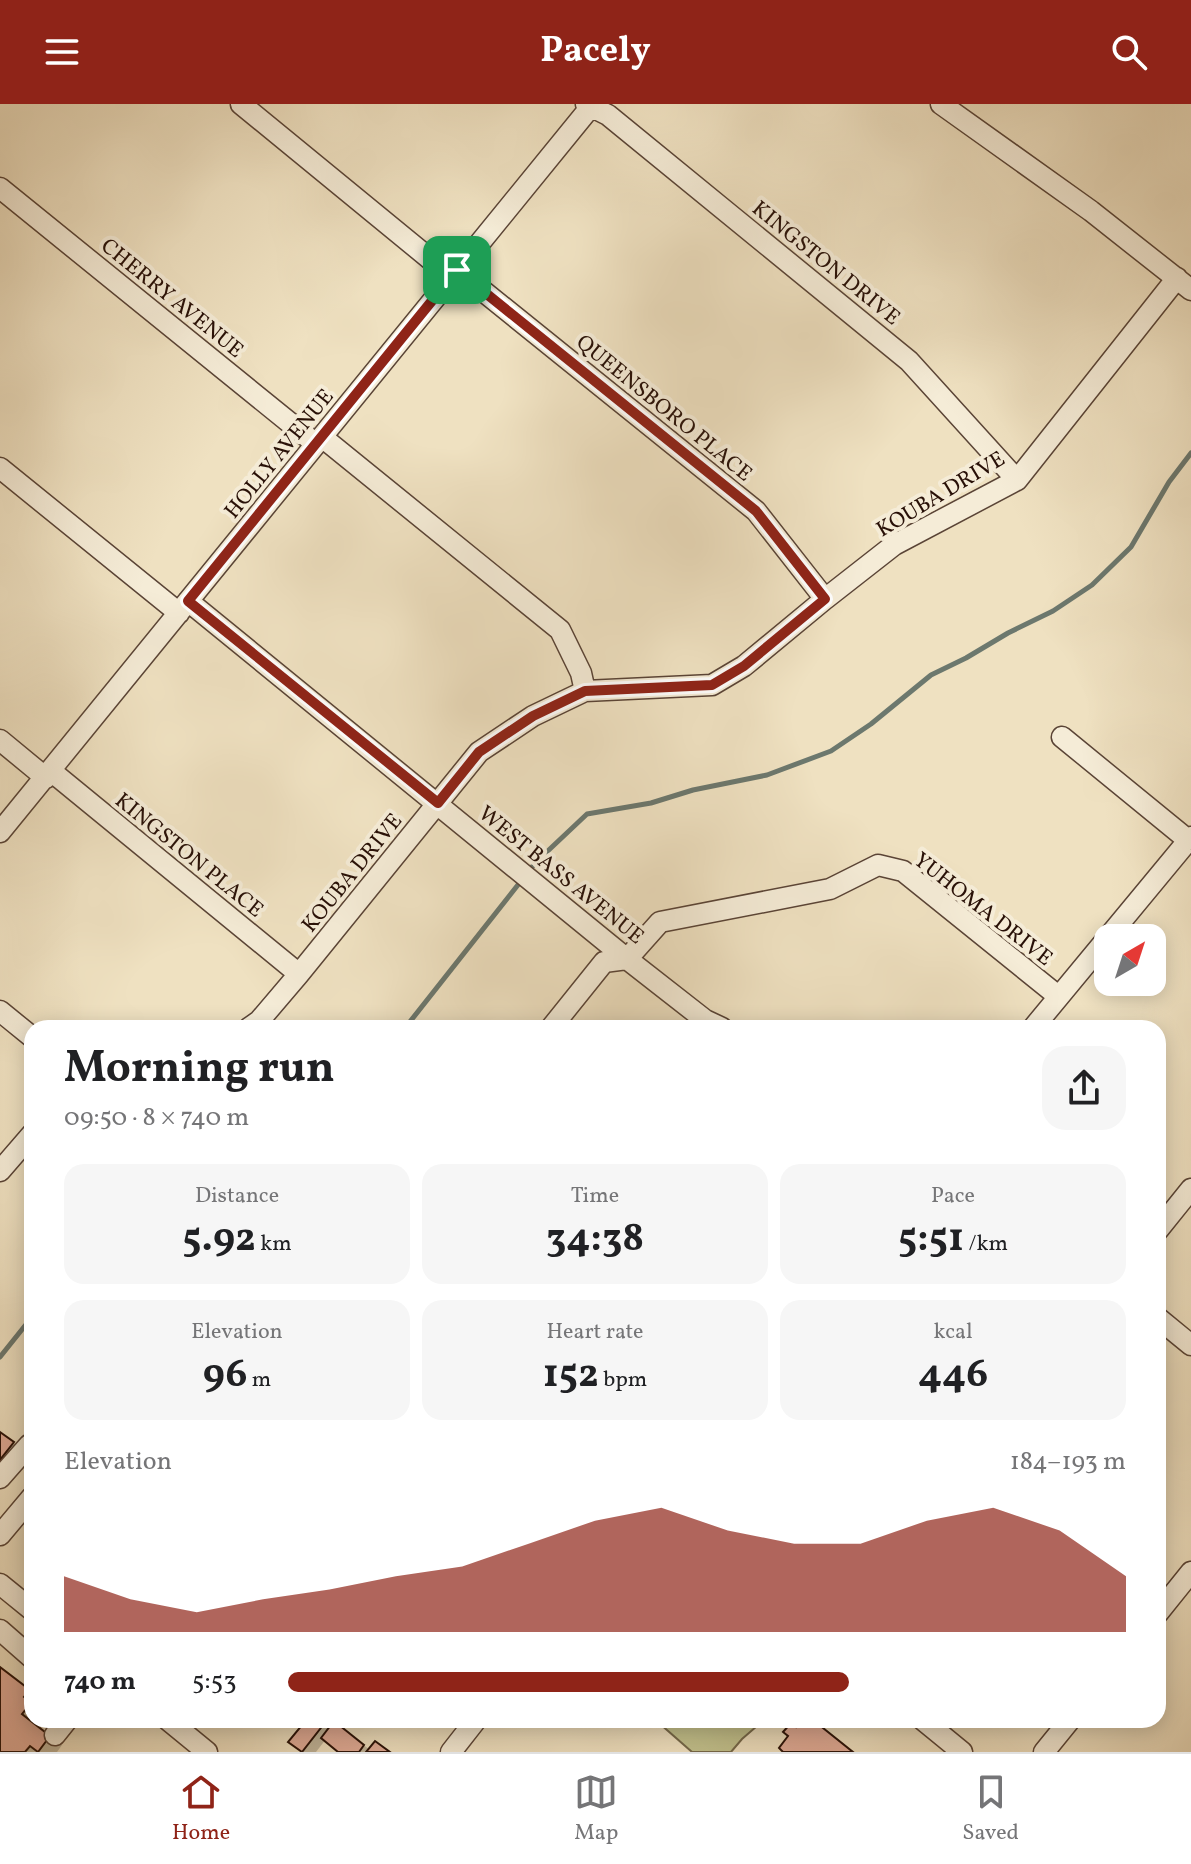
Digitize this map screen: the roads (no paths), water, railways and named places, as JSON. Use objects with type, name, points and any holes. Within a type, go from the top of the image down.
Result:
[{"type":"street","name":"QUEENSBORO PLACE","points":[[241,104],[756,511],[825,599]]},
{"type":"street","points":[[941,104],[1091,211],[1184,284]]},
{"type":"street","name":"HOLLY AVENUE","points":[[0,832],[590,105]]},
{"type":"street","name":"KINGSTON DRIVE","points":[[590,105],[608,115],[909,361],[1017,480]]},
{"type":"street","name":"CHERRY AVENUE","points":[[0,188],[560,630],[581,673],[585,691]]},
{"type":"street","name":"KOUBA DRIVE","points":[[260,1020],[479,752],[533,716],[585,691],[712,685],[744,666],[894,545],[1017,480],[1184,284]]},
{"type":"street","name":"WEST BASS AVENUE","points":[[0,468],[438,803],[705,1020]]},
{"type":"street","points":[[1039,1020],[1190,839],[1062,737]]},
{"type":"street","name":"KINGSTON PLACE","points":[[0,740],[299,974]]},
{"type":"street","name":"YUHOMA DRIVE","points":[[557,1020],[604,962],[627,959],[660,922],[830,889],[878,865],[903,871],[1058,996]]},
{"type":"street","points":[[0,1011],[24,1030]]},
{"type":"street","points":[[0,1171],[24,1143]]},
{"type":"street","points":[[1166,1220],[1191,1189]]},
{"type":"street","points":[[1166,1325],[1191,1345]]},
{"type":"street","points":[[0,1478],[24,1451]]},
{"type":"street","points":[[0,1535],[24,1506]]},
{"type":"street","points":[[1166,1603],[1191,1572]]},
{"type":"street","points":[[0,1584],[24,1604]]},
{"type":"street","points":[[0,1630],[24,1651]]},
{"type":"street","points":[[178,1728],[207,1752]]},
{"type":"street","points":[[451,1752],[470,1728]]},
{"type":"street","points":[[933,1728],[962,1752]]},
{"type":"street","points":[[1044,1752],[1064,1728]]},
{"type":"waterway","points":[[527,874],[587,814],[651,803],[693,790],[767,775],[831,751],[871,724],[931,675],[1053,611],[1092,585],[1131,547],[1169,482],[1191,453]]},
{"type":"waterway","points":[[411,1020],[521,881]]},
{"type":"waterway","points":[[0,1357],[24,1327]]}]
